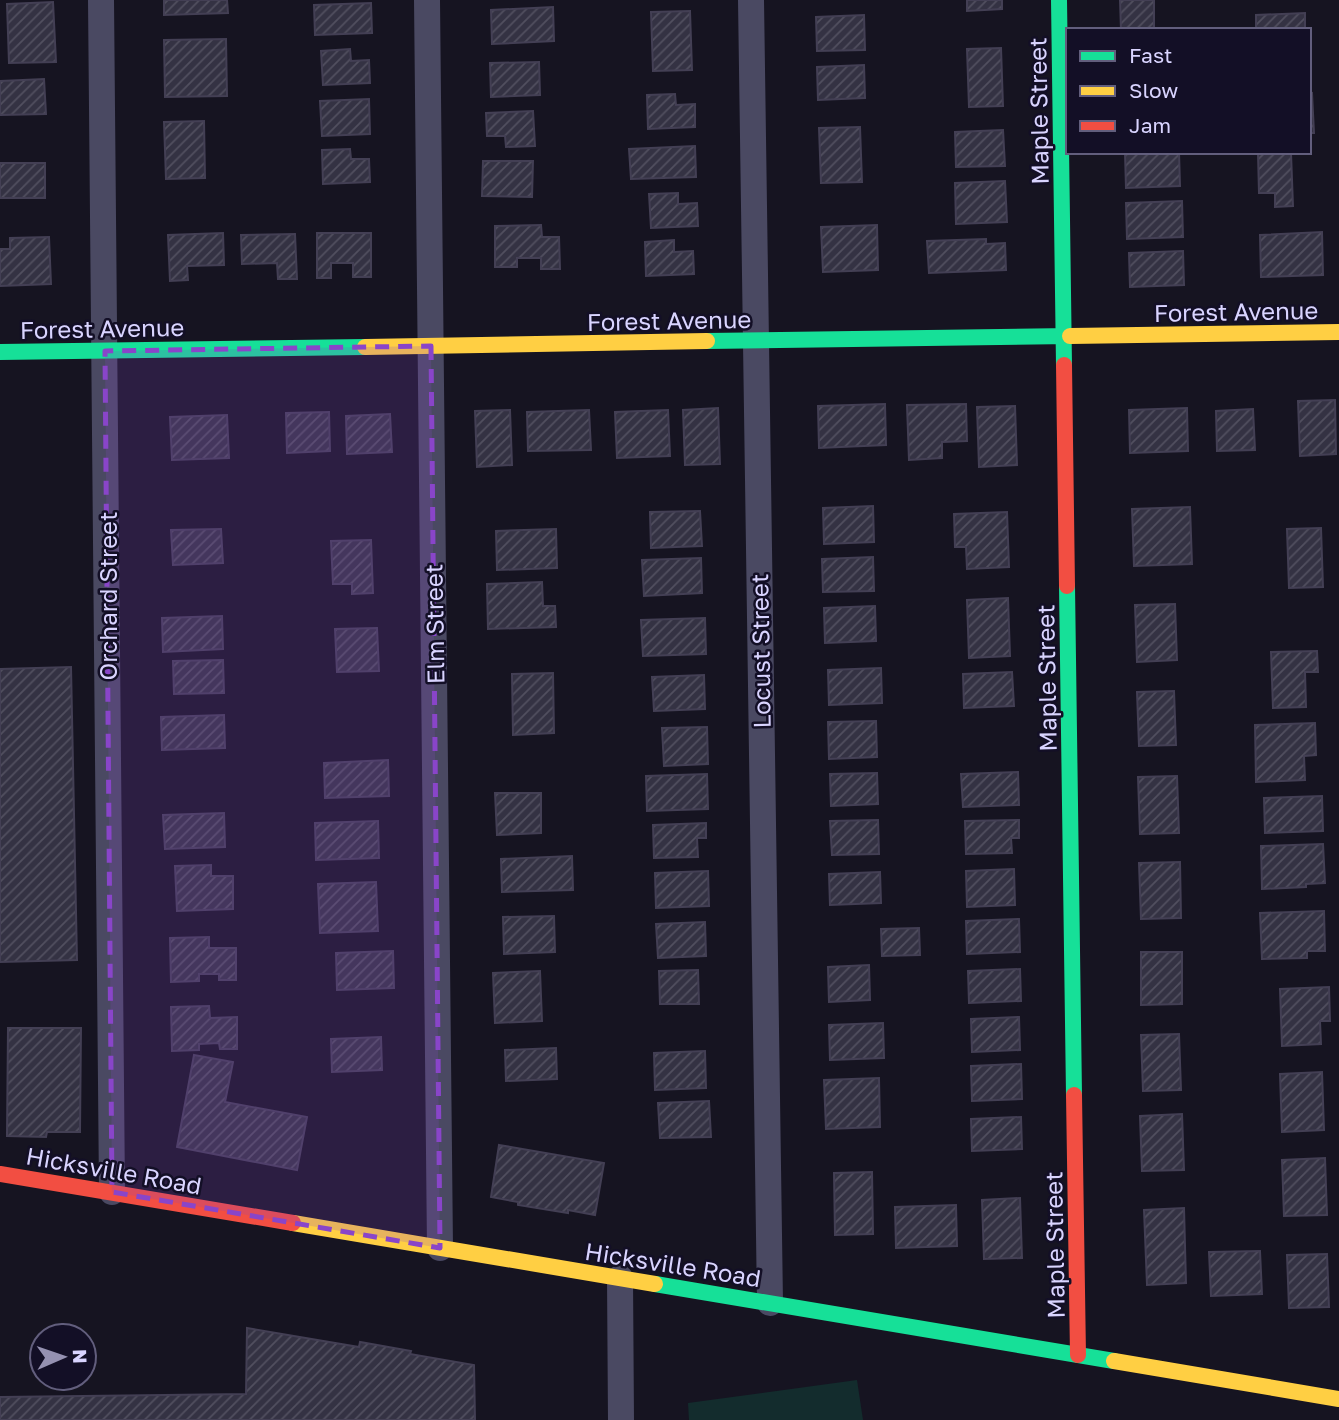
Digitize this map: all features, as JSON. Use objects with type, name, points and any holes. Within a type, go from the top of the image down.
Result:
[{"type":"street","name":"Orchard Street","points":[[101,0],[112,1192]]},
{"type":"street","name":"Elm Street","points":[[427,0],[440,1248]]},
{"type":"street","name":"Locust Street","points":[[751,0],[770,1303]]},
{"type":"street","name":"Maple Street","points":[[1059,0],[1078,1355]]},
{"type":"street","name":"Forest Avenue","points":[[0,352],[1339,332]]},
{"type":"street","name":"Hicksville Road","points":[[0,1174],[1078,1355],[1330,1405]]},
{"type":"street","points":[[620,1278],[621,1420]]},
{"type":"highlighted area","points":[[431,346],[440,1248],[112,1192],[105,351]]},
{"type":"green space","points":[[857,1380],[863,1420],[689,1420],[688,1403]]},
{"type":"building","points":[[164,0],[227,0],[228,13],[164,15]]},
{"type":"building","points":[[967,0],[1002,0],[1002,9],[967,11]]},
{"type":"building","points":[[1120,0],[1154,0],[1154,28],[1121,28]]},
{"type":"building","points":[[53,2],[56,62],[9,63],[7,4]]},
{"type":"building","points":[[371,3],[372,33],[315,35],[314,5]]},
{"type":"building","points":[[553,7],[554,41],[492,44],[491,10]]},
{"type":"building","points":[[690,11],[692,70],[653,71],[651,12]]},
{"type":"building","points":[[1305,13],[1305,28],[1256,28],[1256,15]]},
{"type":"building","points":[[864,15],[865,50],[817,51],[816,17]]},
{"type":"building","points":[[226,39],[227,96],[165,97],[164,40]]},
{"type":"building","points":[[1001,48],[1003,106],[969,107],[967,49]]},
{"type":"building","points":[[350,49],[351,61],[369,60],[370,83],[323,85],[321,51]]},
{"type":"building","points":[[539,62],[540,95],[491,97],[490,63]]},
{"type":"building","points":[[864,65],[865,98],[818,100],[817,67]]},
{"type":"building","points":[[44,79],[46,114],[0,115],[0,81]]},
{"type":"building","points":[[1312,93],[1314,133],[1311,133]]},
{"type":"building","points":[[675,94],[676,105],[695,104],[695,127],[648,129],[647,95]]},
{"type":"building","points":[[369,99],[370,134],[322,136],[320,101]]},
{"type":"building","points":[[533,111],[535,146],[506,147],[505,136],[487,136],[486,113]]},
{"type":"building","points":[[204,121],[205,178],[166,179],[164,122]]},
{"type":"building","points":[[860,127],[862,182],[821,183],[819,128]]},
{"type":"building","points":[[1003,130],[1005,166],[956,167],[955,132]]},
{"type":"building","points":[[695,146],[696,177],[631,179],[629,149]]},
{"type":"building","points":[[350,149],[351,159],[369,159],[370,182],[323,184],[322,150]]},
{"type":"building","points":[[1125,154],[1179,154],[1180,186],[1126,188]]},
{"type":"building","points":[[1258,154],[1291,154],[1293,206],[1275,207],[1275,193],[1259,193]]},
{"type":"building","points":[[483,161],[533,161],[532,197],[482,196]]},
{"type":"building","points":[[0,163],[45,163],[45,198],[0,198]]},
{"type":"building","points":[[1005,181],[1007,222],[956,224],[955,183]]},
{"type":"building","points":[[678,193],[678,204],[697,203],[698,226],[651,228],[649,194]]},
{"type":"building","points":[[1182,201],[1183,237],[1127,239],[1126,203]]},
{"type":"building","points":[[541,225],[542,237],[559,237],[560,269],[541,269],[541,258],[517,258],[517,267],[495,267],[495,226]]},
{"type":"building","points":[[877,225],[878,270],[823,272],[821,227]]},
{"type":"building","points":[[1322,232],[1323,275],[1261,277],[1260,235]]},
{"type":"building","points":[[223,233],[224,265],[187,266],[188,280],[170,281],[168,235]]},
{"type":"building","points":[[317,233],[371,233],[371,277],[353,277],[353,263],[331,263],[331,278],[317,278]]},
{"type":"building","points":[[295,234],[297,279],[278,279],[277,263],[242,264],[241,235]]},
{"type":"building","points":[[49,237],[51,284],[0,286],[0,249],[10,249],[10,238]]},
{"type":"building","points":[[986,239],[986,244],[1005,243],[1006,270],[929,273],[927,241]]},
{"type":"building","points":[[674,240],[674,252],[693,251],[694,274],[646,276],[645,242]]},
{"type":"building","points":[[1183,251],[1184,285],[1130,287],[1129,253]]},
{"type":"building","points":[[1335,400],[1336,454],[1300,456],[1298,401]]},
{"type":"building","points":[[885,404],[886,445],[819,448],[818,406]]},
{"type":"building","points":[[966,404],[967,441],[942,442],[942,458],[909,460],[907,405]]},
{"type":"building","points":[[1015,406],[1017,465],[979,467],[977,407]]},
{"type":"building","points":[[718,408],[720,464],[685,465],[683,410]]},
{"type":"building","points":[[1187,408],[1188,451],[1130,453],[1129,410]]},
{"type":"building","points":[[1253,409],[1255,450],[1217,451],[1216,411]]},
{"type":"building","points":[[510,410],[512,465],[477,467],[475,411]]},
{"type":"building","points":[[589,410],[591,450],[528,451],[527,412]]},
{"type":"building","points":[[668,410],[670,456],[617,458],[615,412]]},
{"type":"building","points":[[329,412],[330,451],[287,453],[286,413]]},
{"type":"building","points":[[390,414],[392,452],[347,454],[346,416]]},
{"type":"building","points":[[227,415],[229,458],[172,460],[170,417]]},
{"type":"building","points":[[873,506],[874,542],[824,544],[823,508]]},
{"type":"building","points":[[1190,507],[1192,564],[1134,566],[1132,509]]},
{"type":"building","points":[[700,511],[702,546],[651,548],[650,512]]},
{"type":"building","points":[[1007,512],[1009,567],[967,569],[966,547],[955,547],[954,514]]},
{"type":"building","points":[[1321,528],[1323,587],[1289,588],[1287,529]]},
{"type":"building","points":[[221,529],[223,563],[173,565],[171,530]]},
{"type":"building","points":[[556,529],[557,568],[497,570],[496,531]]},
{"type":"building","points":[[371,540],[373,593],[352,594],[352,584],[333,584],[331,541]]},
{"type":"building","points":[[873,557],[874,591],[823,592],[822,559]]},
{"type":"building","points":[[701,558],[702,593],[644,596],[642,560]]},
{"type":"building","points":[[542,582],[543,606],[555,606],[556,627],[488,629],[487,584]]},
{"type":"building","points":[[1008,598],[1010,656],[969,658],[967,600]]},
{"type":"building","points":[[1175,604],[1177,660],[1137,662],[1135,605]]},
{"type":"building","points":[[875,606],[876,641],[825,643],[824,608]]},
{"type":"building","points":[[222,616],[223,649],[163,652],[162,618]]},
{"type":"building","points":[[705,618],[706,654],[643,656],[641,620]]},
{"type":"building","points":[[377,628],[379,671],[337,672],[335,629]]},
{"type":"building","points":[[1317,651],[1318,672],[1305,672],[1306,707],[1273,708],[1271,652]]},
{"type":"building","points":[[223,660],[224,693],[174,694],[173,661]]},
{"type":"building","points":[[71,667],[77,960],[0,962],[0,669]]},
{"type":"building","points":[[881,668],[882,703],[829,705],[828,670]]},
{"type":"building","points":[[1012,672],[1014,706],[964,708],[963,674]]},
{"type":"building","points":[[553,673],[554,733],[513,735],[512,674]]},
{"type":"building","points":[[704,675],[705,709],[654,711],[652,677]]},
{"type":"building","points":[[1174,691],[1176,745],[1139,746],[1137,692]]},
{"type":"building","points":[[224,715],[225,748],[162,750],[161,717]]},
{"type":"building","points":[[876,721],[877,757],[829,759],[828,722]]},
{"type":"building","points":[[1315,723],[1316,755],[1304,756],[1305,780],[1256,782],[1255,725]]},
{"type":"building","points":[[707,727],[708,764],[664,766],[662,728]]},
{"type":"building","points":[[388,760],[389,796],[325,798],[324,763]]},
{"type":"building","points":[[1018,772],[1019,805],[963,807],[961,774]]},
{"type":"building","points":[[877,773],[878,804],[831,806],[830,774]]},
{"type":"building","points":[[707,774],[708,809],[647,811],[646,776]]},
{"type":"building","points":[[1177,776],[1179,833],[1140,834],[1138,777]]},
{"type":"building","points":[[495,793],[541,793],[541,833],[497,835]]},
{"type":"building","points":[[1322,796],[1323,831],[1265,833],[1264,798]]},
{"type":"building","points":[[224,813],[225,847],[165,849],[163,815]]},
{"type":"building","points":[[878,820],[879,854],[832,855],[830,821]]},
{"type":"building","points":[[1019,820],[1019,838],[1011,838],[1012,853],[966,854],[965,821]]},
{"type":"building","points":[[378,821],[379,858],[316,860],[315,823]]},
{"type":"building","points":[[706,823],[706,838],[697,838],[698,857],[654,858],[653,825]]},
{"type":"building","points":[[1323,844],[1325,883],[1306,884],[1306,887],[1262,889],[1261,846]]},
{"type":"building","points":[[572,856],[573,890],[502,892],[501,859]]},
{"type":"building","points":[[1180,862],[1181,918],[1141,919],[1139,863]]},
{"type":"building","points":[[211,865],[211,876],[233,876],[233,909],[177,911],[175,866]]},
{"type":"building","points":[[1014,869],[1015,905],[967,907],[966,871]]},
{"type":"building","points":[[708,871],[709,906],[656,908],[655,873]]},
{"type":"building","points":[[880,872],[881,903],[830,905],[829,874]]},
{"type":"building","points":[[376,882],[378,931],[320,933],[318,884]]},
{"type":"building","points":[[1324,911],[1325,951],[1307,951],[1307,958],[1262,959],[1260,913]]},
{"type":"building","points":[[554,916],[555,952],[504,954],[503,917]]},
{"type":"building","points":[[1019,919],[1020,952],[967,954],[966,921]]},
{"type":"building","points":[[705,922],[706,956],[658,958],[656,924]]},
{"type":"building","points":[[919,928],[920,955],[882,956],[881,929]]},
{"type":"building","points":[[209,937],[209,948],[236,948],[236,980],[219,980],[219,974],[199,974],[199,981],[171,982],[170,938]]},
{"type":"building","points":[[393,951],[394,988],[337,990],[336,953]]},
{"type":"building","points":[[1141,952],[1182,952],[1182,1004],[1141,1005]]},
{"type":"building","points":[[869,965],[870,1000],[829,1002],[828,967]]},
{"type":"building","points":[[1020,969],[1021,1001],[969,1003],[968,971]]},
{"type":"building","points":[[698,970],[699,1004],[660,1004],[659,971]]},
{"type":"building","points":[[540,971],[542,1021],[495,1023],[493,973]]},
{"type":"building","points":[[1329,987],[1330,1021],[1320,1021],[1321,1044],[1282,1046],[1280,989]]},
{"type":"building","points":[[209,1006],[210,1018],[237,1017],[237,1049],[220,1049],[219,1043],[199,1044],[199,1050],[172,1051],[171,1007]]},
{"type":"building","points":[[1019,1017],[1020,1050],[972,1052],[971,1019]]},
{"type":"building","points":[[883,1023],[884,1058],[830,1060],[829,1025]]},
{"type":"building","points":[[8,1028],[81,1028],[80,1132],[47,1132],[46,1137],[7,1136]]},
{"type":"building","points":[[1179,1034],[1181,1090],[1143,1091],[1141,1035]]},
{"type":"building","points":[[381,1037],[382,1070],[332,1072],[331,1039]]},
{"type":"building","points":[[556,1048],[557,1079],[506,1081],[505,1050]]},
{"type":"building","points":[[705,1051],[706,1088],[655,1090],[654,1053]]},
{"type":"building","points":[[194,1055],[233,1062],[225,1102],[307,1117],[297,1170],[177,1147]]},
{"type":"building","points":[[1021,1064],[1022,1099],[972,1101],[971,1066]]},
{"type":"building","points":[[1322,1072],[1324,1130],[1282,1132],[1280,1074]]},
{"type":"building","points":[[879,1078],[880,1127],[826,1129],[824,1080]]},
{"type":"building","points":[[709,1101],[711,1137],[660,1138],[658,1103]]},
{"type":"building","points":[[1182,1114],[1184,1170],[1142,1171],[1140,1116]]},
{"type":"building","points":[[1021,1117],[1022,1149],[972,1151],[971,1119]]},
{"type":"building","points":[[499,1145],[604,1163],[595,1215],[518,1205],[518,1202],[491,1197]]},
{"type":"building","points":[[1325,1158],[1327,1215],[1284,1216],[1282,1160]]},
{"type":"building","points":[[872,1172],[873,1234],[835,1235],[834,1173]]},
{"type":"building","points":[[1020,1198],[1022,1258],[984,1259],[982,1200]]},
{"type":"building","points":[[956,1205],[957,1246],[896,1248],[895,1207]]},
{"type":"building","points":[[1184,1208],[1186,1283],[1147,1285],[1144,1210]]},
{"type":"building","points":[[1260,1251],[1262,1294],[1211,1296],[1209,1252]]},
{"type":"building","points":[[1327,1254],[1329,1307],[1289,1308],[1287,1255]]},
{"type":"building","points":[[247,1328],[359,1347],[360,1342],[474,1365],[475,1420],[0,1420],[0,1397],[246,1394]]},
{"type":"traffic: fast","points":[[1059,0],[1064,365]]},
{"type":"traffic: fast","points":[[707,341],[1070,336]]},
{"type":"traffic: fast","points":[[0,352],[365,347]]},
{"type":"traffic: fast","points":[[1067,586],[1074,1095]]},
{"type":"traffic: fast","points":[[655,1284],[1114,1361]]},
{"type":"traffic: slow","points":[[1070,336],[1339,332]]},
{"type":"traffic: slow","points":[[365,347],[707,341]]},
{"type":"traffic: slow","points":[[293,1223],[655,1284]]},
{"type":"traffic: slow","points":[[1114,1361],[1339,1399]]},
{"type":"traffic: jam","points":[[1064,365],[1067,586]]},
{"type":"traffic: jam","points":[[1074,1095],[1078,1355]]},
{"type":"traffic: jam","points":[[0,1174],[293,1223]]}]
